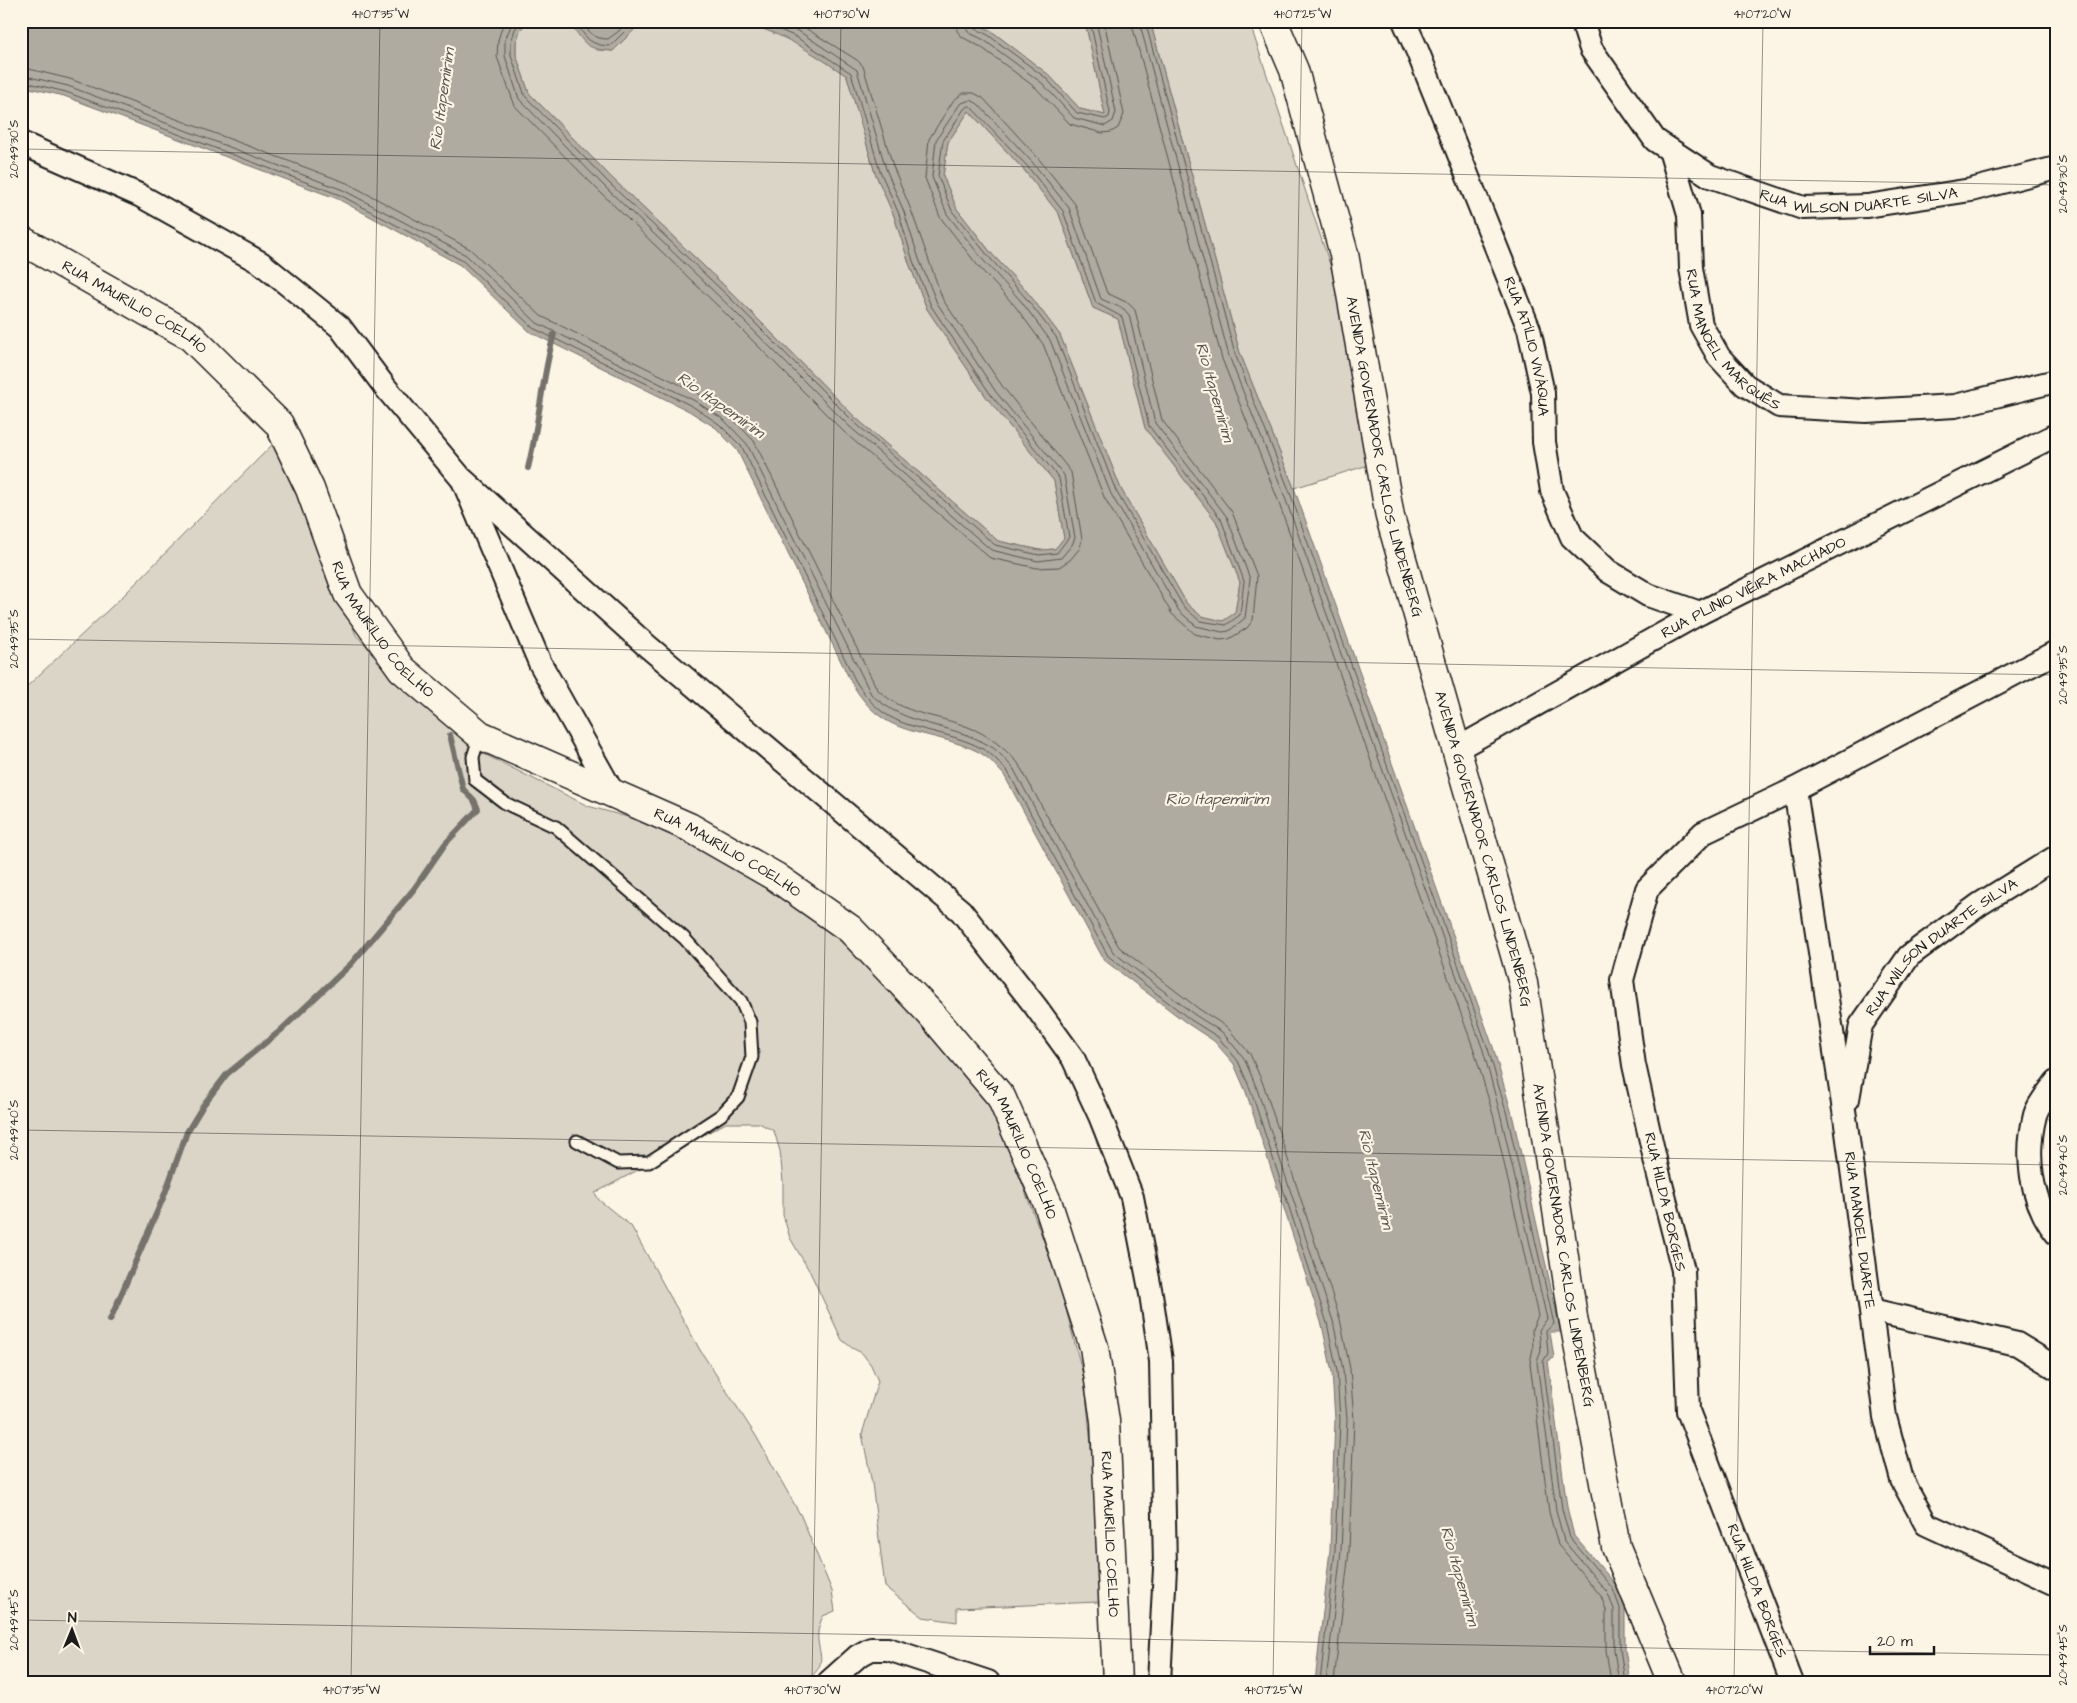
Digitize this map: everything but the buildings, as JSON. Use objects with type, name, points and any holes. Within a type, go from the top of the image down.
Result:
[{"type":"main road","name":"AVENIDA GOVERNADOR CARLOS LINDENBERG","points":[[1273,21],[1294,70],[1344,254],[1390,517],[1523,983],[1573,1317],[1616,1548],[1672,1682]]},
{"type":"main road","name":"RUA MAURÍLIO COELHO","points":[[21,240],[190,336],[279,424],[310,489],[348,594],[402,669],[480,735],[689,828],[776,877],[850,930],[930,1013],[1001,1097],[1048,1204],[1094,1347],[1105,1421],[1118,1682]]},
{"type":"street","name":"RUA ATÍLIO VIVÁQUA","points":[[1404,21],[1529,329],[1544,393],[1544,442],[1552,491],[1572,537],[1608,571],[1648,595],[1700,612]]},
{"type":"street","points":[[1582,21],[1591,49],[1655,140],[1670,150]]},
{"type":"street","points":[[21,143],[139,195],[261,263],[340,327],[385,387],[461,478],[646,645],[961,911],[1036,1007],[1073,1058],[1100,1116],[1132,1197],[1152,1294],[1160,1351],[1165,1568],[1159,1682]]},
{"type":"street","name":"RUA WILSON DUARTE SILVA","points":[[1670,150],[1710,176],[1803,208],[1867,206],[1971,190],[2056,168]]},
{"type":"street","name":"RUA MANOEL MARQUÊS","points":[[1670,150],[1689,215],[1691,268],[1701,324],[1719,357],[1745,385],[1770,401],[1779,406],[1866,411],[1955,406],[2056,381]]},
{"type":"street","name":"RUA PLINIO VIÊIRA MACHADO","points":[[1455,750],[1700,612],[2056,435]]},
{"type":"street","points":[[461,478],[540,663],[614,795]]},
{"type":"street","points":[[1795,788],[2056,652]]},
{"type":"street","name":"RUA MANOEL DUARTE","points":[[1795,788],[1845,1117],[1885,1417],[1902,1480],[1926,1524],[2056,1584]]},
{"type":"street","name":"RUA HILDA BORGES","points":[[1792,1682],[1688,1411],[1683,1270],[1657,1168],[1634,1065],[1622,980],[1647,889],[1703,833],[1795,788]]},
{"type":"street","name":"RUA WILSON DUARTE SILVA","points":[[1845,1117],[1861,1025],[1909,956],[1980,904],[2056,857]]},
{"type":"street","points":[[2056,1082],[2036,1114],[2030,1156],[2033,1191],[2048,1223],[2056,1233]]},
{"type":"street","points":[[1871,1310],[2017,1344],[2056,1368]]},
{"type":"street","points":[[829,1682],[858,1656],[872,1649],[888,1650],[988,1682]]},
{"type":"lane","points":[[480,735],[473,757],[474,780],[505,803],[556,827],[684,938],[741,1001],[750,1022],[752,1057],[738,1097],[721,1115],[649,1162],[618,1163],[577,1141]]},
{"type":"shaded area","points":[[714,20],[742,22],[780,34],[847,76],[875,173],[894,216],[909,263],[927,309],[987,398],[1054,481],[1064,538],[1055,549],[1040,550],[998,541],[856,418],[735,296],[612,178],[529,93],[516,55],[516,43],[520,30],[529,21],[568,21],[597,50],[613,51],[643,21]]},
{"type":"shaded area","points":[[970,21],[1085,21],[1105,115],[1080,109],[1049,75],[990,30]]},
{"type":"shaded area","points":[[1150,21],[1249,21],[1342,301],[1375,463],[1294,488],[1240,353]]},
{"type":"shaded area","points":[[969,111],[1024,170],[1059,214],[1093,308],[1118,319],[1145,428],[1216,521],[1240,582],[1235,613],[1223,621],[1201,616],[1187,604],[1121,489],[1060,335],[1029,294],[992,254],[957,209],[943,176],[948,142]]},
{"type":"shaded area","points":[[275,442],[298,487],[356,635],[430,712],[480,752],[588,806],[638,820],[687,839],[738,868],[860,956],[978,1086],[997,1116],[1059,1282],[1085,1383],[1103,1570],[1099,1602],[957,1608],[957,1622],[923,1617],[885,1587],[872,1483],[862,1434],[878,1381],[871,1365],[862,1353],[842,1340],[810,1272],[790,1238],[783,1215],[783,1182],[780,1151],[774,1131],[759,1123],[726,1123],[595,1193],[599,1200],[631,1226],[700,1350],[756,1436],[801,1516],[832,1591],[835,1611],[823,1616],[820,1624],[818,1640],[821,1658],[818,1669],[813,1675],[804,1682],[21,1682],[21,692],[124,595]]},
{"type":"water","name":"Rio Itapemirim","points":[[21,21],[529,21],[520,30],[516,43],[516,55],[529,93],[612,178],[735,296],[856,418],[998,541],[1040,550],[1055,549],[1064,538],[1054,481],[987,398],[927,309],[909,263],[894,216],[875,173],[847,76],[778,35],[748,24],[732,21],[970,21],[990,30],[1049,75],[1080,109],[1105,115],[1085,21],[1150,21],[1240,353],[1294,488],[1493,1047],[1512,1114],[1561,1332],[1550,1332],[1554,1358],[1548,1361],[1567,1507],[1574,1536],[1618,1587],[1625,1608],[1625,1649],[1630,1682],[1315,1682],[1330,1550],[1335,1420],[1332,1372],[1322,1325],[1246,1092],[1234,1064],[1214,1041],[1188,1024],[1104,960],[1004,775],[990,760],[981,753],[966,746],[915,732],[891,723],[880,717],[861,697],[851,682],[737,450],[716,428],[689,411],[530,332],[460,265],[338,199],[64,96],[21,86]],"holes":[[[969,111],[1024,170],[1059,214],[1093,308],[1118,319],[1145,428],[1216,521],[1240,582],[1235,613],[1223,621],[1201,616],[1187,604],[1121,489],[1060,335],[1029,294],[992,254],[957,209],[943,176],[948,142]]]},
{"type":"water","points":[[568,21],[643,21],[613,51],[595,49],[586,44]]},
{"type":"waterway","points":[[528,468],[546,367],[554,334]]},
{"type":"waterway","points":[[110,1320],[164,1196],[187,1132],[204,1104],[227,1074],[280,1031],[351,964],[414,889],[445,844],[478,809],[474,800],[463,789],[450,735]]}]
